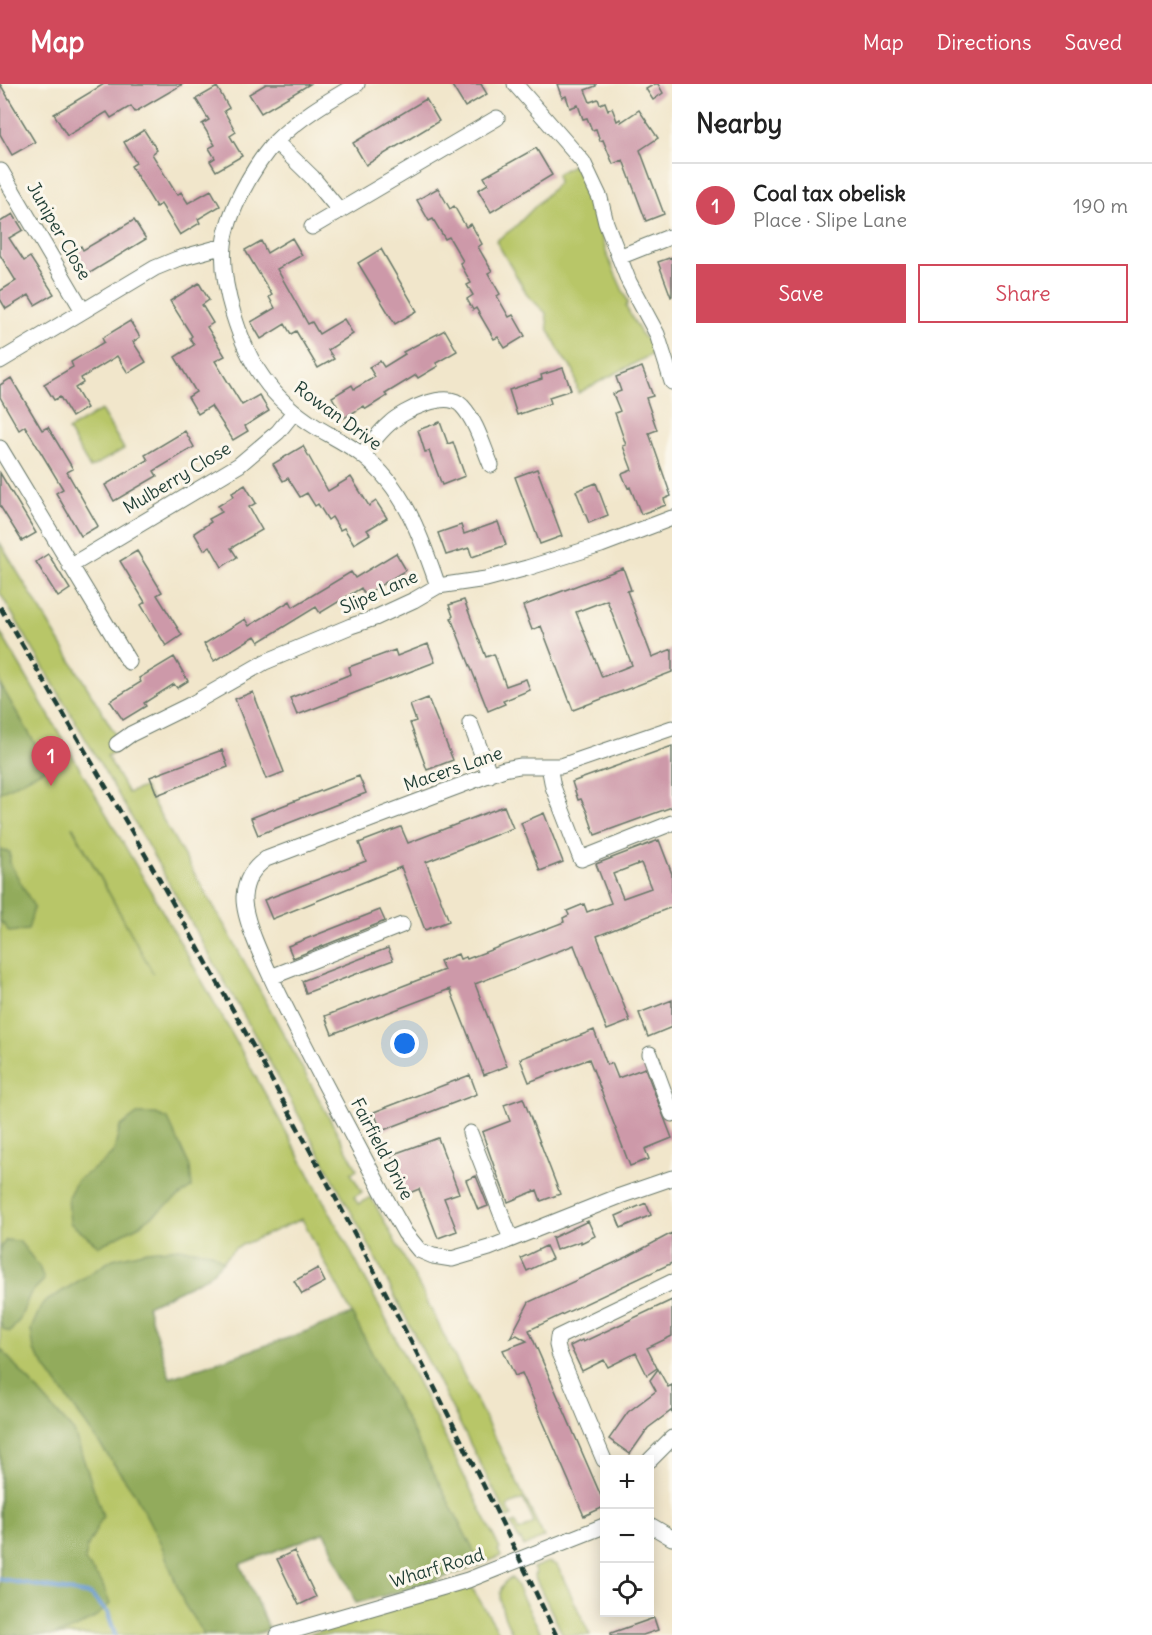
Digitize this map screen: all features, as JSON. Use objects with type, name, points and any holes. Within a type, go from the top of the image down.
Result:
[{"type":"street","points":[[515,84],[583,162],[600,198],[606,224],[629,282],[657,334],[672,382]]},
{"type":"street","name":"Rowan Drive","points":[[354,85],[303,117],[276,142],[260,162],[231,218],[224,246],[227,288],[244,345],[263,379],[294,412],[362,455],[380,472],[403,501],[420,536],[438,586]]},
{"type":"street","points":[[312,227],[497,118]]},
{"type":"street","points":[[276,142],[312,177],[340,211]]},
{"type":"street","name":"Juniper Close","points":[[1,171],[83,311]]},
{"type":"street","points":[[619,257],[672,236]]},
{"type":"street","name":"Juniper Close","points":[[0,361],[155,268],[177,258],[224,246]]},
{"type":"street","points":[[362,455],[376,437],[398,416],[417,407],[448,399],[461,404],[466,411],[491,465]]},
{"type":"street","name":"Mulberry Close","points":[[70,566],[239,465],[278,432],[294,412]]},
{"type":"street","points":[[0,448],[129,662]]},
{"type":"street","name":"Slipe Lane","points":[[117,744],[131,734],[190,705],[265,662],[375,618],[438,586],[486,579],[527,568],[601,545],[672,518]]},
{"type":"street","points":[[470,723],[490,775]]},
{"type":"street","name":"Macers Lane","points":[[254,869],[266,859],[490,775],[520,766],[561,766],[672,728]]},
{"type":"street","points":[[549,766],[553,787],[581,859],[672,823]]},
{"type":"street","name":"Fairfield Drive","points":[[254,869],[246,884],[245,904],[255,943],[293,1023],[391,1208],[418,1250],[452,1260],[672,1178]]},
{"type":"street","points":[[271,977],[402,925]]},
{"type":"street","points":[[650,1054],[672,1114]]},
{"type":"street","points":[[470,1133],[511,1239]]},
{"type":"street","points":[[602,1455],[559,1353],[558,1337],[672,1282]]},
{"type":"street","points":[[654,1456],[672,1438]]},
{"type":"street","points":[[654,1527],[672,1538]]},
{"type":"street","name":"Wharf Road","points":[[278,1635],[468,1580],[600,1528]]},
{"type":"green space","points":[[574,164],[591,200],[608,258],[628,302],[626,307],[643,337],[653,342],[656,352],[578,393],[574,371],[562,356],[548,328],[546,313],[528,296],[496,241],[515,227],[558,183],[557,174]]},
{"type":"green space","points":[[101,410],[124,449],[90,468],[68,430]]},
{"type":"green space","points":[[0,543],[116,735],[115,740],[120,748],[107,756],[128,793],[144,787],[226,928],[357,1169],[351,1173],[362,1192],[354,1197],[358,1204],[371,1197],[423,1293],[544,1537],[524,1547],[519,1540],[511,1524],[515,1522],[519,1531],[534,1523],[523,1499],[507,1506],[512,1516],[508,1518],[360,1228],[261,1046],[132,818],[0,593]]},
{"type":"green space","points":[[0,632],[174,932],[301,1159],[402,1352],[500,1549],[498,1550],[501,1556],[429,1582],[356,1603],[325,1532],[240,1564],[269,1630],[251,1635],[0,1635]],"holes":[[[72,827],[73,827],[153,973]],[[302,1219],[352,1314],[170,1378],[147,1306],[207,1277],[235,1248]]]},
{"type":"green space","points":[[0,684],[49,767],[0,792]]},
{"type":"green space","points":[[0,850],[10,852],[10,863],[34,907],[28,930],[9,932],[0,920]]},
{"type":"green space","points":[[137,1114],[156,1114],[168,1119],[190,1167],[192,1187],[140,1225],[99,1246],[70,1223],[68,1197],[77,1180],[101,1164],[114,1151],[120,1127]]},
{"type":"green space","points":[[6,1240],[19,1241],[39,1266],[44,1280],[30,1294],[20,1319],[10,1332],[3,1329],[0,1320],[0,1248]]},
{"type":"green space","points":[[179,1248],[211,1252],[223,1261],[207,1277],[147,1306],[170,1378],[352,1314],[481,1565],[413,1588],[356,1603],[325,1532],[240,1564],[269,1630],[251,1635],[204,1635],[184,1604],[161,1544],[135,1494],[34,1351],[31,1329],[42,1304],[113,1259],[148,1251]]},
{"type":"green space","points":[[0,1348],[74,1432],[103,1516],[87,1548],[85,1561],[102,1583],[110,1604],[84,1624],[60,1634],[0,1635]]},
{"type":"green space","points":[[548,1562],[557,1565],[590,1635],[563,1635],[534,1575],[536,1574],[533,1568]]},
{"type":"green space","points":[[512,1577],[542,1635],[513,1635],[503,1613],[500,1596],[501,1588]]},
{"type":"green space","points":[[465,1587],[472,1588],[501,1635],[307,1635]]},
{"type":"building","points":[[0,84],[35,142],[12,155],[0,134]]},
{"type":"building","points":[[104,84],[183,84],[135,112],[131,106],[111,118],[107,112],[67,136],[54,114]]},
{"type":"building","points":[[266,84],[310,84],[261,113],[249,94]]},
{"type":"building","points":[[451,84],[481,84],[487,94],[465,107]]},
{"type":"building","points":[[557,84],[596,84],[585,90],[590,102],[598,99],[600,104],[605,102],[608,110],[612,108],[617,121],[620,119],[621,122],[639,110],[658,138],[640,150],[664,214],[646,221],[623,160],[613,164],[596,129],[592,130],[587,118],[583,119],[578,105],[570,108],[566,96],[562,98]]},
{"type":"building","points":[[658,84],[663,93],[653,100],[646,89]]},
{"type":"building","points":[[217,87],[229,108],[224,111],[236,132],[230,136],[242,156],[216,171],[210,161],[215,158],[209,148],[215,145],[202,124],[209,120],[196,99]]},
{"type":"building","points":[[426,99],[439,121],[366,165],[353,143]]},
{"type":"building","points":[[144,130],[157,150],[152,154],[177,195],[181,192],[188,203],[211,190],[220,206],[198,219],[200,223],[180,235],[161,204],[156,207],[131,166],[136,163],[124,142]]},
{"type":"building","points":[[536,148],[552,175],[491,212],[478,190],[488,184],[484,177]]},
{"type":"building","points":[[438,188],[450,209],[454,206],[466,227],[471,224],[482,244],[478,247],[492,271],[488,273],[500,294],[497,296],[509,317],[513,315],[525,336],[505,348],[498,337],[494,339],[476,308],[473,310],[467,299],[473,295],[467,285],[471,283],[460,263],[463,261],[449,237],[445,239],[433,219],[429,221],[417,200]]},
{"type":"building","points":[[13,214],[23,230],[9,238],[24,261],[30,257],[54,294],[35,305],[29,295],[6,309],[0,299],[0,291],[16,281],[0,255],[0,222]]},
{"type":"building","points":[[134,220],[146,239],[85,276],[70,252],[81,246],[83,250]]},
{"type":"building","points":[[292,238],[302,255],[277,269],[308,324],[312,322],[319,334],[344,319],[353,334],[328,350],[334,359],[318,368],[296,331],[291,334],[285,324],[261,339],[251,322],[275,308],[269,297],[272,295],[245,250],[261,241],[267,253]]},
{"type":"building","points":[[381,249],[417,311],[395,324],[358,263]]},
{"type":"building","points":[[672,257],[672,296],[671,297],[658,262]]},
{"type":"building","points":[[199,283],[209,300],[202,305],[213,323],[207,327],[225,356],[215,361],[242,405],[259,395],[269,411],[245,426],[248,431],[233,440],[211,406],[198,414],[188,397],[196,392],[175,357],[194,345],[190,338],[192,336],[170,301]]},
{"type":"building","points":[[130,321],[140,337],[133,342],[146,362],[128,373],[117,356],[81,378],[83,383],[75,388],[87,408],[72,417],[60,397],[54,400],[44,384],[73,367],[71,362],[104,342],[102,338]]},
{"type":"building","points":[[445,330],[457,351],[436,363],[438,366],[418,378],[416,375],[385,394],[387,396],[366,409],[364,406],[344,418],[332,397],[352,385],[354,389],[375,377],[369,367],[380,361],[384,367],[405,354],[403,352]]},
{"type":"building","points":[[642,367],[653,396],[646,398],[657,430],[649,433],[671,496],[664,499],[666,505],[641,514],[622,474],[632,470],[623,446],[626,445],[615,413],[620,411],[613,394],[621,391],[616,377]]},
{"type":"building","points":[[563,368],[571,390],[549,397],[551,403],[517,415],[509,390],[542,379],[541,375]]},
{"type":"building","points":[[11,378],[42,430],[48,427],[73,469],[67,472],[98,526],[81,536],[56,493],[63,489],[25,426],[19,430],[0,397],[0,385]]},
{"type":"building","points":[[440,422],[448,444],[453,442],[465,476],[442,485],[429,451],[425,452],[418,430]]},
{"type":"building","points":[[185,431],[194,447],[154,471],[157,476],[114,501],[105,485],[148,460],[145,455]]},
{"type":"building","points":[[303,446],[328,491],[351,477],[369,506],[376,501],[387,518],[367,530],[370,534],[354,544],[344,528],[340,530],[332,517],[328,520],[318,504],[315,506],[307,493],[300,497],[288,478],[283,481],[273,464]]},
{"type":"building","points":[[537,469],[562,536],[540,544],[515,477]]},
{"type":"building","points":[[0,473],[36,533],[22,541],[0,506]]},
{"type":"building","points":[[596,483],[608,515],[589,523],[576,491]]},
{"type":"building","points":[[245,485],[256,503],[249,507],[262,530],[231,548],[237,557],[222,567],[210,546],[204,550],[194,533],[211,522],[209,519],[222,512],[218,506],[234,496],[232,493]]},
{"type":"building","points":[[498,522],[506,545],[472,557],[469,548],[446,555],[438,533],[461,525],[464,534]]},
{"type":"building","points":[[137,551],[162,592],[157,595],[182,635],[166,646],[141,605],[145,602],[120,561]]},
{"type":"building","points":[[396,553],[406,570],[365,595],[361,588],[320,613],[316,607],[259,642],[255,636],[214,661],[204,644],[245,619],[249,626],[290,601],[293,607],[351,572],[355,578]]},
{"type":"building","points":[[48,554],[70,589],[58,597],[36,562]]},
{"type":"building","points":[[623,568],[631,590],[627,591],[652,657],[672,649],[672,672],[573,710],[541,626],[532,630],[523,606]],"holes":[[[607,600],[632,665],[602,677],[576,612]]]},
{"type":"building","points":[[464,600],[486,657],[494,654],[506,686],[526,679],[530,690],[503,701],[505,704],[488,711],[451,618],[453,616],[449,605]]},
{"type":"building","points":[[428,644],[435,662],[297,715],[290,698],[351,674],[349,667],[395,650],[397,656]]},
{"type":"building","points":[[174,657],[188,681],[177,688],[174,684],[144,703],[146,706],[123,720],[110,701],[141,682],[139,678]]},
{"type":"building","points":[[253,692],[284,772],[266,779],[235,699]]},
{"type":"building","points":[[428,698],[453,760],[427,770],[410,723],[416,721],[410,705]]},
{"type":"building","points":[[672,746],[672,807],[595,835],[587,812],[581,799],[578,800],[572,782]]},
{"type":"building","points":[[222,750],[228,767],[157,795],[150,777]]},
{"type":"building","points":[[359,776],[366,793],[258,835],[251,818]]},
{"type":"building","points":[[504,806],[513,828],[426,862],[449,921],[425,930],[401,867],[272,919],[264,900],[366,861],[359,843],[401,827],[408,843]]},
{"type":"building","points":[[544,813],[563,862],[540,871],[521,823]]},
{"type":"building","points":[[659,840],[672,874],[672,907],[597,936],[630,1021],[607,1030],[574,945],[475,984],[507,1066],[484,1075],[450,989],[332,1034],[325,1016],[444,970],[440,961],[458,954],[460,959],[466,957],[467,959],[564,922],[563,918],[569,915],[567,911],[584,904],[587,912],[611,903],[596,864]],"holes":[[[641,863],[651,888],[623,898],[613,874]]]},
{"type":"building","points":[[380,910],[385,921],[293,958],[288,946]]},
{"type":"building","points":[[388,948],[393,960],[306,993],[302,981]]},
{"type":"building","points":[[672,1000],[672,1027],[648,1037],[639,1013]]},
{"type":"building","points":[[594,1030],[607,1065],[612,1063],[618,1078],[645,1068],[672,1138],[645,1149],[649,1159],[630,1166],[589,1059],[529,1082],[520,1059]]},
{"type":"building","points":[[470,1075],[477,1094],[381,1131],[374,1112]]},
{"type":"building","points":[[523,1098],[560,1194],[541,1201],[537,1190],[508,1202],[482,1132],[510,1121],[504,1105]]},
{"type":"building","points":[[438,1138],[459,1193],[444,1198],[457,1231],[438,1238],[419,1189],[407,1194],[391,1155]]},
{"type":"building","points":[[476,1176],[488,1206],[478,1210],[466,1180]]},
{"type":"building","points":[[646,1203],[651,1215],[621,1228],[616,1216]]},
{"type":"building","points":[[588,1221],[595,1236],[581,1243],[581,1241],[556,1250],[552,1238]]},
{"type":"building","points":[[672,1233],[672,1263],[529,1330],[600,1494],[600,1509],[584,1516],[522,1373],[515,1376],[503,1350],[527,1341],[517,1335],[510,1338],[529,1302],[627,1257]]},
{"type":"building","points":[[546,1246],[552,1259],[527,1271],[521,1258]]},
{"type":"building","points":[[318,1268],[325,1282],[302,1294],[294,1281]]},
{"type":"building","points":[[672,1300],[672,1336],[647,1348],[657,1368],[647,1375],[636,1353],[608,1367],[604,1360],[582,1371],[570,1346]]},
{"type":"building","points":[[658,1369],[668,1387],[672,1385],[672,1413],[671,1411],[648,1428],[630,1454],[609,1439],[628,1412],[656,1391],[650,1380]]},
{"type":"building","points":[[294,1551],[316,1597],[299,1605],[277,1559]]},
{"type":"building","points":[[654,1618],[658,1630],[643,1635],[611,1635],[611,1633]]},
{"type":"waterway","points":[[0,1579],[91,1595],[108,1613],[115,1635]]},
{"type":"railway","points":[[0,607],[148,859],[290,1114],[427,1373],[556,1635]]},
{"type":"place","name":"Coal tax obelisk","points":[[51,786]]}]
